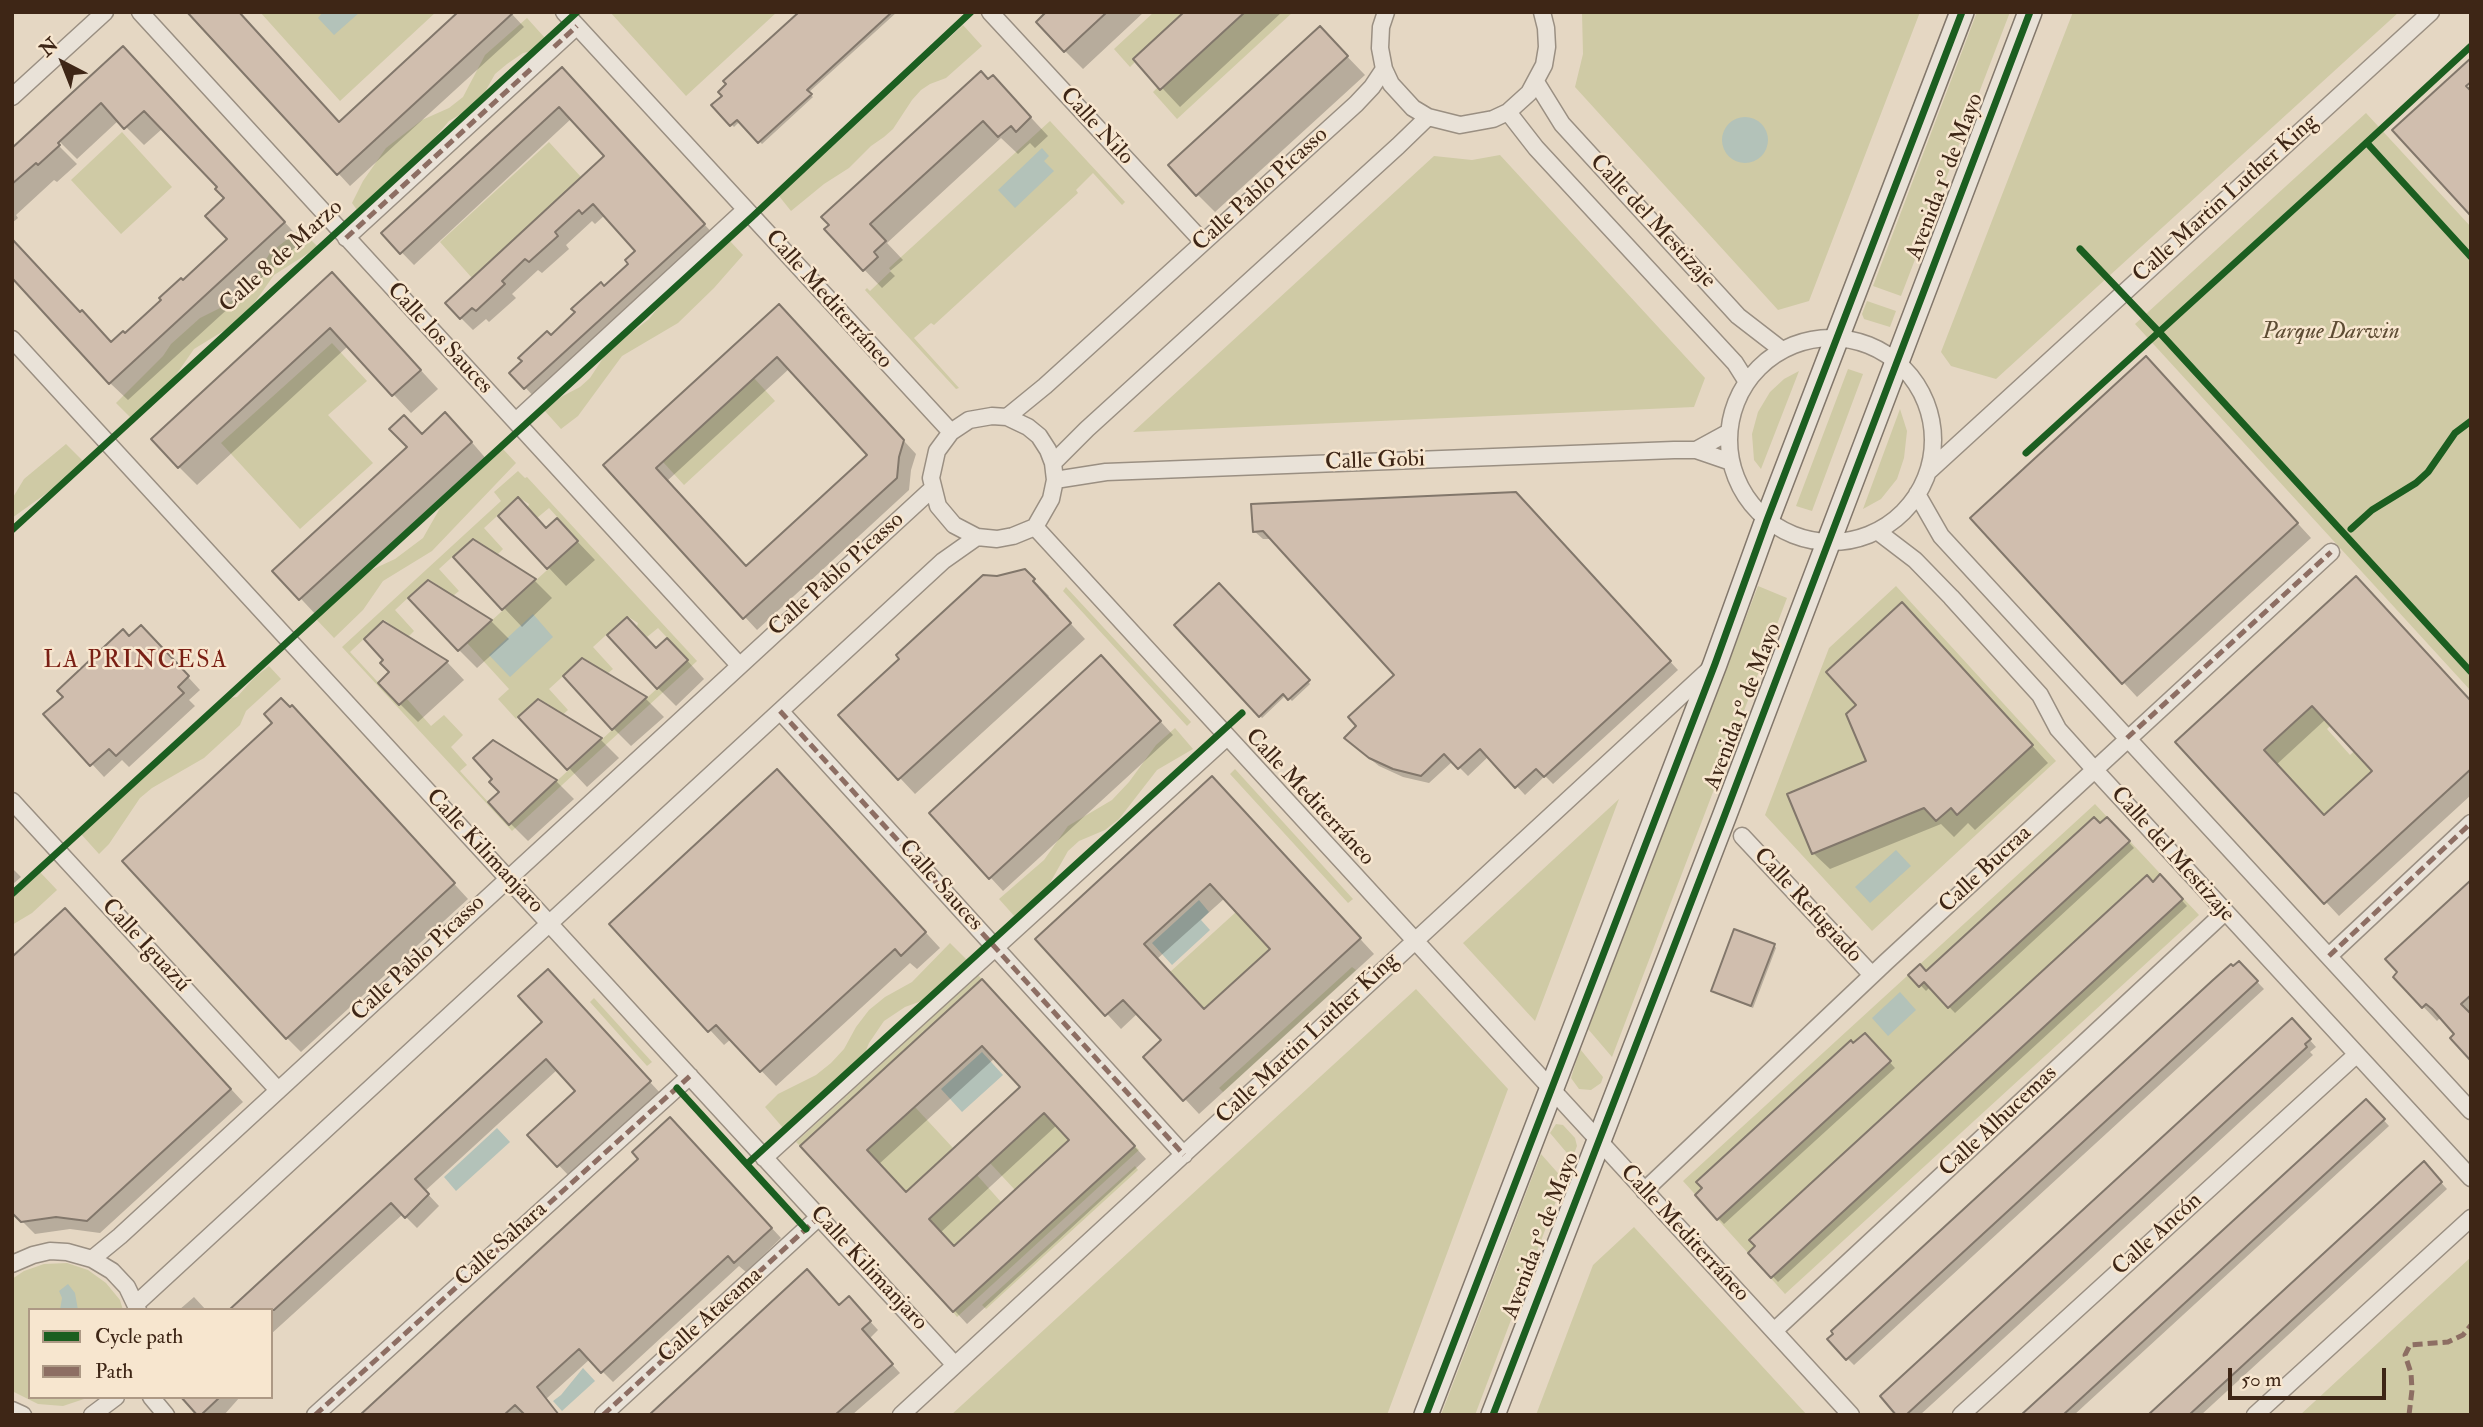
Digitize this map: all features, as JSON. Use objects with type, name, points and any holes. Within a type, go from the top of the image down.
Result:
[{"type":"street","points":[[12,97],[105,12]]},
{"type":"street","name":"Calle los Sauces","points":[[140,12],[739,665]]},
{"type":"street","name":"Calle Mediterráneo","points":[[564,12],[951,432]]},
{"type":"street","name":"Calle Nilo","points":[[990,12],[1203,242]]},
{"type":"street","points":[[1386,12],[1381,27],[1380,48],[1384,69],[1401,97],[1428,117],[1444,122],[1477,124],[1508,112],[1529,93],[1536,82],[1544,65],[1547,47],[1542,12]]},
{"type":"street","name":"Avenida 1º de Mayo","points":[[1426,1415],[1962,12]]},
{"type":"street","name":"Avenida 1º de Mayo","points":[[1493,1415],[2030,12]]},
{"type":"street","name":"Calle Martin Luther King","points":[[1929,471],[2431,12]]},
{"type":"street","name":"Calle 8 de Marzo","points":[[346,238],[578,26]]},
{"type":"street","name":"Calle Pablo Picasso","points":[[1007,417],[1045,386],[1356,104],[1384,69]]},
{"type":"street","name":"Calle del Mestizaje","points":[[1536,82],[1562,124],[1738,316],[1783,350]]},
{"type":"street","name":"Calle del Mestizaje","points":[[1508,112],[1536,148],[1735,363],[1747,382]]},
{"type":"street","points":[[1054,472],[1087,429],[1428,117]]},
{"type":"street","points":[[516,421],[745,209]]},
{"type":"street","points":[[1838,338],[1858,341],[1883,351],[1898,361],[1925,398],[1933,423],[1933,449],[1929,471],[1905,510],[1877,531],[1848,541],[1828,543],[1790,534],[1767,520],[1752,505],[1739,484],[1731,462],[1729,432],[1747,382],[1757,369],[1783,350],[1810,340],[1838,338]]},
{"type":"street","name":"Calle Kilimanjaro","points":[[12,339],[955,1365]]},
{"type":"street","points":[[992,416],[1007,417],[1028,426],[1048,450],[1054,472],[1051,499],[1035,527],[997,539],[976,537],[954,525],[938,506],[932,488],[932,467],[937,451],[951,432],[969,420],[992,416]]},
{"type":"street","name":"Calle Gobi","points":[[1696,450],[1729,432]]},
{"type":"street","name":"Calle Gobi","points":[[1054,472],[1696,450],[1731,462]]},
{"type":"street","name":"Calle Pablo Picasso","points":[[92,1259],[932,488]]},
{"type":"street","name":"Calle del Mestizaje","points":[[1917,494],[1941,536],[2471,1111]]},
{"type":"street","name":"Calle Mediterráneo","points":[[1035,527],[1851,1415]]},
{"type":"street","name":"Calle del Mestizaje","points":[[1877,531],[1915,559],[1951,597],[2040,695],[2058,729],[2471,1178]]},
{"type":"street","points":[[13,1263],[50,1251],[67,1252],[92,1259],[112,1271],[127,1287],[137,1307],[943,561],[976,537]]},
{"type":"street","name":"Calle Bucraa","points":[[1644,1192],[1872,975],[2331,552]]},
{"type":"street","name":"Calle Martin Luther King","points":[[901,1415],[1715,664]]},
{"type":"street","name":"Calle Sauces","points":[[780,711],[1184,1155]]},
{"type":"street","points":[[764,1158],[1227,737]]},
{"type":"street","name":"Calle Iguazú","points":[[12,801],[278,1090]]},
{"type":"street","points":[[2329,956],[2471,824]]},
{"type":"street","name":"Calle Refugiado","points":[[1742,836],[1872,975]]},
{"type":"street","name":"Calle Alhucemas","points":[[1774,1331],[2225,912]]},
{"type":"street","name":"Calle Ancón","points":[[1961,1415],[2356,1055]]},
{"type":"street","name":"Calle Sahara","points":[[315,1415],[690,1076]]},
{"type":"street","name":"Calle Atacama","points":[[603,1415],[819,1217]]},
{"type":"street","points":[[2255,1415],[2471,1218]]},
{"type":"street","points":[[97,1414],[114,1399]]},
{"type":"street","points":[[153,1399],[166,1415]]},
{"type":"street","points":[[12,1410],[23,1415]]},
{"type":"green space","points":[[260,12],[436,12],[340,101]]},
{"type":"green space","points":[[610,12],[777,12],[686,96]]},
{"type":"green space","points":[[1154,12],[1184,12],[1133,59],[1135,62],[1130,67],[1114,49]]},
{"type":"green space","points":[[1245,12],[1293,12],[1177,119],[1153,92],[1158,87],[1161,89]]},
{"type":"green space","points":[[1582,12],[1920,12],[1809,301],[1778,310],[1575,87],[1583,54]]},
{"type":"green space","points":[[1977,12],[2010,12],[1901,296],[1873,286]]},
{"type":"green space","points":[[2073,12],[2399,12],[1996,379],[1951,366],[1941,352]]},
{"type":"green space","points":[[527,18],[545,38],[532,51],[523,53],[495,74],[485,92],[471,108],[449,121],[426,148],[357,210],[352,203],[363,181],[386,148],[422,120],[449,108],[463,97],[485,55]]},
{"type":"green space","points":[[963,25],[982,46],[946,78],[921,90],[893,129],[849,168],[791,211],[779,196]]},
{"type":"green space","name":"Parque Darwin","points":[[2366,113],[2471,227],[2471,691],[2135,324]]},
{"type":"green space","points":[[1050,121],[1125,202],[1122,205],[1093,173],[1076,190],[1078,193],[934,325],[931,323],[914,338],[959,388],[956,389],[865,290],[867,288],[870,291],[891,271],[889,268]]},
{"type":"green space","points":[[122,132],[172,187],[121,234],[71,180]]},
{"type":"green space","points":[[549,142],[581,177],[472,278],[440,242]]},
{"type":"green space","points":[[1500,155],[1705,378],[1694,407],[1133,432],[1434,156],[1472,160]]},
{"type":"green space","points":[[300,229],[318,247],[274,275],[243,319],[194,349],[171,382],[131,418],[116,403],[163,356],[171,344],[200,318],[226,305],[248,289],[270,253]]},
{"type":"green space","points":[[730,241],[743,255],[714,288],[678,323],[622,356],[578,416],[561,429],[544,410],[590,378],[609,349],[649,319],[665,299]]},
{"type":"green space","points":[[1867,301],[1896,311],[1890,327],[1864,319],[1862,314]]},
{"type":"green space","points":[[332,343],[367,381],[328,415],[373,463],[300,529],[221,443]]},
{"type":"green space","points":[[1848,369],[1863,374],[1812,511],[1796,506]]},
{"type":"green space","points":[[1799,371],[1761,469],[1754,460],[1752,434],[1758,412],[1770,392],[1784,379]]},
{"type":"green space","points":[[754,378],[775,401],[684,485],[663,462]]},
{"type":"green space","points":[[1900,409],[1907,431],[1904,458],[1897,479],[1881,499],[1863,509]]},
{"type":"green space","points":[[66,444],[84,462],[58,485],[12,518],[12,499],[24,479]]},
{"type":"green space","points":[[502,448],[516,463],[432,551],[383,581],[363,610],[334,638],[316,619],[367,572],[395,559],[423,538],[444,501]]},
{"type":"green space","points":[[518,471],[527,477],[697,661],[512,831],[342,647],[501,501],[494,492]],"holes":[[[518,497],[529,504],[528,507],[537,518],[549,508],[579,541],[467,643],[509,689],[498,699],[516,719],[538,698],[549,705],[547,708],[558,719],[568,710],[549,689],[583,658],[593,664],[592,667],[602,678],[613,669],[593,647],[627,616],[638,623],[637,626],[647,637],[658,628],[688,660],[509,825],[460,771],[467,765],[451,747],[463,735],[444,715],[431,726],[407,699],[399,705],[350,652],[384,620],[394,627],[404,641],[414,631],[395,610],[428,579],[439,586],[438,589],[448,600],[459,591],[439,569],[473,538],[484,545],[493,559],[503,549],[484,528]]]},
{"type":"green space","points":[[1758,586],[1787,598],[1612,1057],[1588,1029]]},
{"type":"green space","points":[[1896,586],[2056,761],[1872,931],[1765,815],[1829,648]]},
{"type":"green space","points":[[1066,587],[1191,722],[1187,726],[1063,591]]},
{"type":"green space","points":[[269,666],[281,679],[246,711],[240,725],[204,758],[152,788],[140,798],[109,844],[99,854],[81,834],[229,698],[237,697]]},
{"type":"green space","points":[[2326,693],[2344,713],[2327,729],[2350,755],[2368,739],[2386,758],[2324,815],[2265,750]]},
{"type":"green space","points":[[1175,728],[1193,749],[1157,770],[1119,819],[1105,830],[1079,841],[1068,851],[1046,890],[1016,918],[999,899],[1044,860],[1068,826],[1112,800],[1156,745]]},
{"type":"green space","points":[[1235,769],[1353,899],[1348,903],[1230,774]]},
{"type":"green space","points":[[1619,799],[1535,1021],[1463,943]]},
{"type":"green space","points":[[2095,804],[2199,915],[1785,1294],[1683,1181]]},
{"type":"green space","points":[[40,872],[57,890],[32,913],[12,925],[12,897]]},
{"type":"green space","points":[[1236,912],[1270,949],[1204,1009],[1170,972]]},
{"type":"green space","points":[[950,943],[968,961],[927,999],[905,1007],[884,1021],[869,1043],[863,1058],[784,1129],[765,1107],[778,1094],[816,1075],[831,1063],[844,1049],[869,1010],[885,997],[912,982]]},
{"type":"green space","points":[[1352,967],[1356,970],[1223,1092],[1219,1088]]},
{"type":"green space","points":[[978,975],[982,979],[800,1146],[796,1142]]},
{"type":"green space","points":[[1416,989],[1508,1089],[1387,1415],[951,1415]]},
{"type":"green space","points":[[594,998],[652,1062],[647,1066],[590,1002]]},
{"type":"green space","points":[[1580,1049],[1603,1077],[1601,1083],[1591,1090],[1579,1089],[1571,1078]]},
{"type":"green space","points":[[915,1107],[953,1148],[906,1192],[867,1150]]},
{"type":"green space","points":[[1044,1113],[1069,1140],[1015,1190],[990,1163]]},
{"type":"green space","points":[[1556,1124],[1563,1125],[1575,1138],[1577,1146],[1572,1159],[1550,1133]]},
{"type":"green space","points":[[1135,1146],[1139,1150],[957,1317],[953,1312]]},
{"type":"green space","points":[[1541,1154],[1564,1180],[1475,1415],[1441,1415]]},
{"type":"green space","points":[[1135,1166],[1138,1170],[986,1309],[982,1305]]},
{"type":"green space","points":[[977,1175],[1001,1202],[954,1246],[929,1219]]},
{"type":"green space","points":[[1634,1227],[1807,1415],[1536,1415],[1593,1265]]},
{"type":"green space","points":[[2471,1257],[2471,1415],[2300,1415]]},
{"type":"green space","points":[[67,1263],[88,1270],[106,1283],[120,1300],[122,1308],[28,1308],[28,1399],[12,1391],[12,1279],[24,1271],[44,1264]]},
{"type":"green space","points":[[28,1399],[84,1399],[63,1406],[38,1404]]},
{"type":"shaded area","points":[[323,12],[360,12],[334,35],[318,18]]},
{"type":"shaded area","points":[[1745,117],[1761,124],[1768,140],[1761,156],[1745,163],[1729,156],[1722,140],[1729,124]]},
{"type":"shaded area","points":[[1042,148],[1049,156],[1044,161],[1054,171],[1015,208],[998,190]]},
{"type":"shaded area","points":[[533,614],[553,637],[510,677],[489,655]]},
{"type":"shaded area","points":[[1896,850],[1911,866],[1870,903],[1855,887]]},
{"type":"shaded area","points":[[1199,900],[1209,912],[1201,920],[1210,930],[1172,965],[1152,943]]},
{"type":"shaded area","points":[[1900,992],[1916,1010],[1888,1036],[1872,1018]]},
{"type":"shaded area","points":[[982,1052],[1003,1075],[962,1112],[941,1089]]},
{"type":"shaded area","points":[[497,1128],[510,1142],[456,1191],[444,1177]]},
{"type":"shaded area","points":[[68,1284],[75,1293],[78,1308],[60,1308],[62,1298],[59,1291]]},
{"type":"shaded area","points":[[583,1368],[595,1381],[562,1411],[553,1401]]},
{"type":"building","points":[[187,12],[239,12],[339,122],[458,12],[514,12],[337,175]]},
{"type":"building","points":[[799,12],[892,12],[807,90],[812,94],[758,143],[737,120],[730,126],[711,105],[722,96],[718,92],[726,84],[723,81]]},
{"type":"building","points":[[1046,12],[1107,12],[1064,52],[1036,22]]},
{"type":"building","points":[[1184,12],[1245,12],[1160,90],[1133,59]]},
{"type":"building","points":[[1320,26],[1348,56],[1196,196],[1168,165]]},
{"type":"building","points":[[123,46],[285,222],[109,384],[12,278],[12,239],[111,342],[123,331],[125,333],[161,300],[159,298],[181,278],[183,280],[227,239],[205,216],[224,198],[215,189],[217,187],[144,111],[124,129],[101,103],[58,143],[60,145],[12,184],[12,148]]},
{"type":"building","points":[[2471,58],[2471,82],[2466,86],[2471,91],[2471,216],[2392,130]]},
{"type":"building","points":[[562,67],[705,224],[524,389],[509,373],[522,361],[518,358],[547,331],[551,335],[575,312],[571,309],[601,282],[604,286],[628,264],[625,260],[635,251],[593,204],[582,214],[579,210],[555,232],[558,236],[529,262],[525,259],[502,281],[505,284],[476,311],[472,308],[460,319],[445,303],[604,156],[559,107],[400,254],[381,233]]},
{"type":"building","points":[[981,71],[988,79],[993,75],[1031,117],[1016,132],[1011,126],[998,137],[983,121],[870,224],[886,241],[874,252],[878,257],[863,271],[824,229],[829,225],[821,217]]},
{"type":"building","points":[[332,272],[421,370],[392,396],[330,328],[178,468],[151,439]]},
{"type":"building","points":[[779,304],[904,440],[897,478],[743,619],[603,465]],"holes":[[[777,357],[867,455],[746,566],[656,468]]]},
{"type":"building","points":[[2146,356],[2298,523],[2122,684],[1970,518]]},
{"type":"building","points":[[445,412],[472,442],[299,600],[272,571],[407,447],[389,429],[404,415],[422,434]]},
{"type":"building","points":[[1516,492],[1671,661],[1544,777],[1536,769],[1515,788],[1480,749],[1458,769],[1444,754],[1421,776],[1393,769],[1369,758],[1344,738],[1356,726],[1348,717],[1394,675],[1263,531],[1253,532],[1251,504]]},
{"type":"building","points":[[518,497],[546,528],[557,518],[578,541],[547,569],[498,516]]},
{"type":"building","points":[[473,539],[536,579],[502,610],[453,557]]},
{"type":"building","points":[[1025,569],[1071,623],[898,780],[838,715],[899,659],[896,655],[983,575],[997,576]]},
{"type":"building","points":[[2356,576],[2471,701],[2471,769],[2324,904],[2175,742]],"holes":[[[2312,706],[2372,771],[2324,815],[2264,750]]]},
{"type":"building","points":[[428,580],[492,620],[458,651],[408,598]]},
{"type":"building","points":[[1219,583],[1310,680],[1288,700],[1283,694],[1259,717],[1174,625]]},
{"type":"building","points":[[1902,602],[2033,745],[1957,815],[1951,808],[1936,821],[1924,808],[1812,854],[1787,794],[1866,761],[1846,714],[1856,705],[1826,672]]},
{"type":"building","points":[[627,617],[656,648],[667,638],[688,660],[657,689],[607,635]]},
{"type":"building","points":[[383,621],[448,661],[399,705],[378,683],[389,672],[380,663],[383,660],[364,639]]},
{"type":"building","points":[[141,625],[189,676],[178,687],[184,693],[116,756],[109,749],[90,766],[43,714],[63,697],[57,691],[123,629],[129,636]]},
{"type":"building","points":[[1101,655],[1161,721],[989,879],[929,813]]},
{"type":"building","points":[[582,658],[647,697],[612,730],[563,676]]},
{"type":"building","points":[[281,698],[290,707],[292,705],[455,883],[286,1039],[122,861],[272,723],[264,714]]},
{"type":"building","points":[[538,699],[602,738],[567,770],[518,717]]},
{"type":"building","points":[[493,740],[557,780],[509,825],[488,802],[499,792],[489,782],[492,779],[473,758]]},
{"type":"building","points":[[777,769],[926,932],[901,956],[895,949],[760,1072],[716,1025],[708,1032],[609,924]]},
{"type":"building","points":[[1212,776],[1361,938],[1183,1101],[1143,1057],[1161,1040],[1123,1000],[1105,1016],[1035,939]],"holes":[[[1210,884],[1270,949],[1204,1009],[1144,944]]]},
{"type":"building","points":[[2094,817],[2100,823],[2107,817],[2130,841],[1948,1008],[1924,982],[1919,987],[1908,975],[1920,964],[1926,971]]},
{"type":"building","points":[[2160,874],[2183,899],[1771,1278],[1748,1253],[1755,1246],[1749,1240],[2147,875],[2153,882]]},
{"type":"building","points":[[2471,880],[2471,995],[2461,1004],[2471,1014],[2471,1061],[2450,1038],[2454,1034],[2432,1009],[2426,1004],[2422,1008],[2393,977],[2397,972],[2385,959]]},
{"type":"building","points":[[65,908],[231,1089],[87,1221],[56,1217],[21,1222],[12,1213],[12,957]]},
{"type":"building","points":[[1734,929],[1775,944],[1751,1006],[1711,991]]},
{"type":"building","points":[[2239,961],[2258,981],[1846,1360],[1827,1339],[1833,1334],[1831,1331],[2213,980],[2231,964],[2233,966]]},
{"type":"building","points":[[548,969],[651,1081],[557,1167],[527,1135],[575,1091],[546,1059],[415,1179],[429,1194],[405,1218],[391,1203],[274,1310],[231,1308],[542,1022],[518,996]]},
{"type":"building","points":[[982,979],[1135,1146],[953,1312],[800,1146]],"holes":[[[982,1046],[1020,1087],[906,1192],[867,1150]],[[1044,1113],[1069,1140],[954,1246],[929,1219]]]},
{"type":"building","points":[[2292,1018],[2311,1039],[2305,1044],[2307,1047],[1906,1415],[1896,1415],[1880,1396]]},
{"type":"building","points":[[1865,1033],[1891,1061],[1717,1220],[1695,1195],[1702,1188],[1696,1182],[1851,1040],[1853,1043]]},
{"type":"building","points":[[2366,1099],[2385,1119],[2063,1415],[2021,1415]]},
{"type":"building","points":[[670,1117],[772,1228],[734,1263],[728,1256],[601,1373],[579,1349],[537,1387],[559,1415],[524,1414],[515,1405],[504,1415],[360,1415],[638,1159],[632,1152]]},
{"type":"building","points":[[2424,1161],[2442,1182],[2189,1415],[2148,1415]]},
{"type":"building","points":[[807,1269],[839,1305],[849,1296],[871,1321],[862,1329],[893,1364],[835,1415],[649,1415]]},
{"type":"building","points":[[183,1399],[218,1399],[201,1415],[197,1415]]},
{"type":"marked path","points":[[554,47],[577,26]]},
{"type":"marked path","points":[[346,238],[531,69]]},
{"type":"marked path","points":[[2127,738],[2331,552]]},
{"type":"marked path","points":[[780,711],[1184,1155]]},
{"type":"marked path","points":[[2329,956],[2471,823]]},
{"type":"marked path","points":[[315,1415],[690,1076]]},
{"type":"marked path","points":[[603,1415],[819,1217]]},
{"type":"marked path","points":[[2409,1415],[2411,1373],[2405,1355],[2410,1345],[2448,1342],[2463,1335],[2471,1325]]},
{"type":"cycle path","points":[[12,530],[577,12]]},
{"type":"cycle path","points":[[12,894],[752,217],[971,12]]},
{"type":"cycle path","points":[[1426,1415],[1962,12]]},
{"type":"cycle path","points":[[1493,1415],[2030,12]]},
{"type":"cycle path","points":[[2026,453],[2471,46]]},
{"type":"cycle path","points":[[2367,143],[2471,257]]},
{"type":"cycle path","points":[[2080,249],[2471,672]]},
{"type":"cycle path","points":[[2351,529],[2372,510],[2416,483],[2428,472],[2455,433],[2471,421]]},
{"type":"cycle path","points":[[747,1164],[1242,713]]},
{"type":"cycle path","points":[[677,1088],[806,1229]]},
{"type":"district","name":"LA PRINCESA","points":[[136,662]]}]
